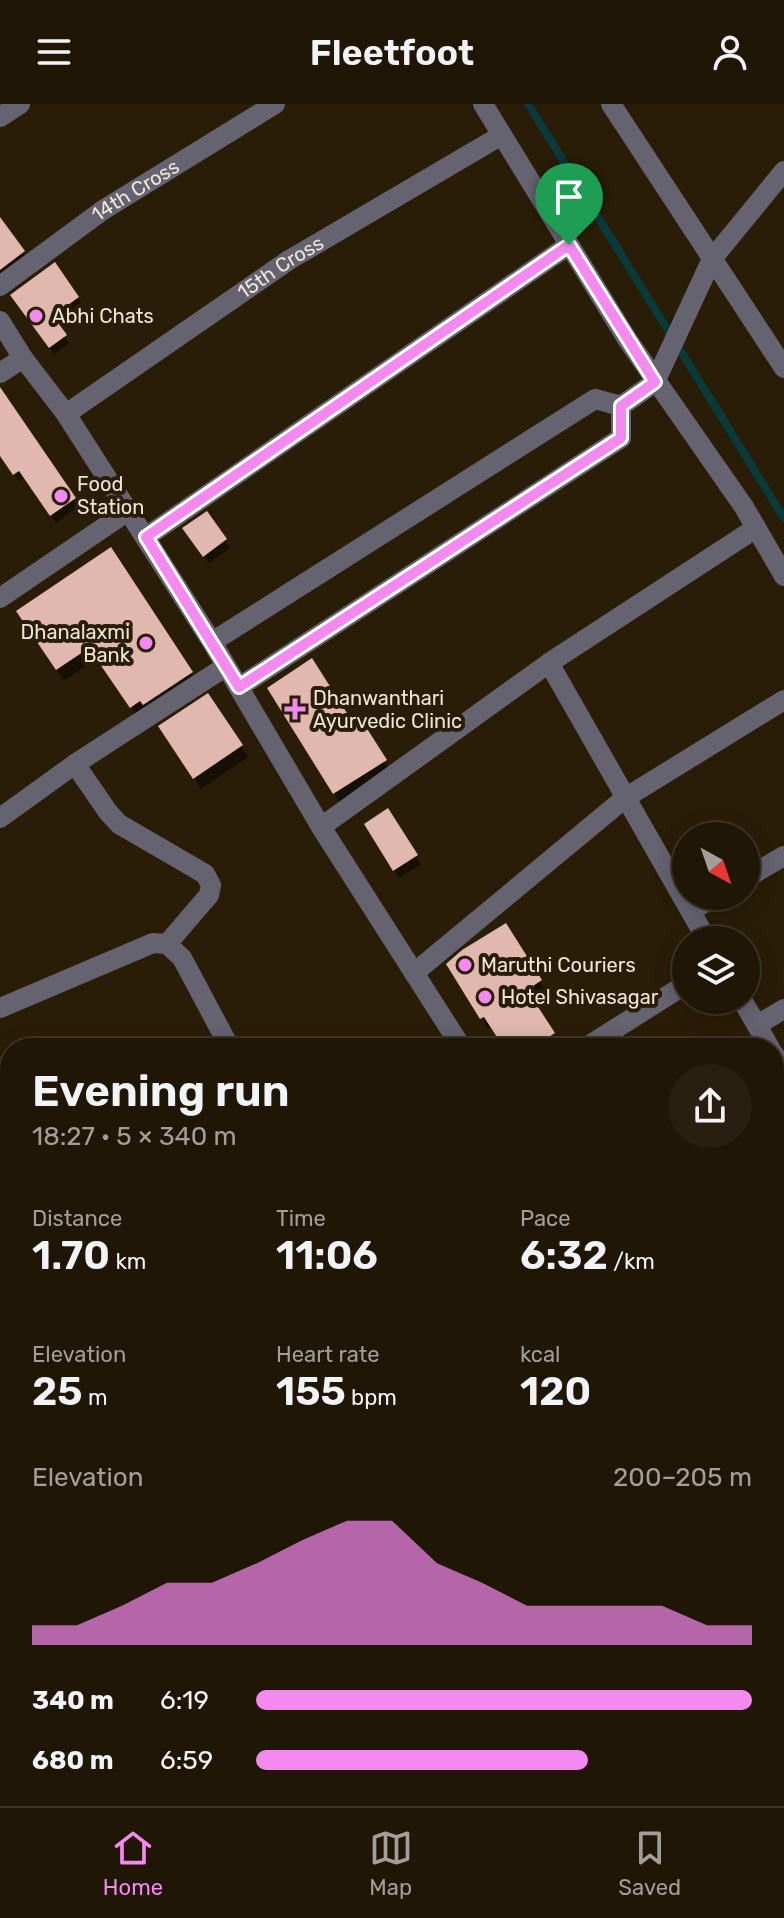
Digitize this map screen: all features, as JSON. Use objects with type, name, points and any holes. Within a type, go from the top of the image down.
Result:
[{"type":"street","points":[[0,117],[20,104]]},
{"type":"street","name":"14th Cross","points":[[0,286],[103,210],[275,104]]},
{"type":"street","points":[[483,104],[655,382],[756,528],[784,576]]},
{"type":"street","points":[[611,104],[784,368]]},
{"type":"street","name":"15th Cross","points":[[66,414],[289,260],[502,135]]},
{"type":"street","points":[[621,406],[655,382],[712,259],[784,171]]},
{"type":"street","points":[[146,537],[569,245]]},
{"type":"street","points":[[0,321],[23,358],[66,414],[146,537],[321,827],[456,1038]]},
{"type":"street","points":[[0,373],[23,358]]},
{"type":"street","points":[[212,642],[595,399],[621,406]]},
{"type":"street","points":[[239,687],[621,438],[621,406]]},
{"type":"street","points":[[0,598],[128,511]]},
{"type":"street","points":[[321,827],[549,663],[756,528]]},
{"type":"street","points":[[549,663],[699,926]]},
{"type":"street","points":[[0,818],[75,764],[225,667]]},
{"type":"street","points":[[414,973],[625,798],[784,700]]},
{"type":"street","points":[[75,764],[119,824],[205,874],[211,885],[209,895],[167,944]]},
{"type":"street","points":[[760,870],[784,856]]},
{"type":"street","points":[[0,1008],[153,943],[167,944],[182,958],[225,1038]]},
{"type":"street","points":[[601,1038],[672,993]]},
{"type":"street","points":[[757,1025],[784,1009]]},
{"type":"street","points":[[750,1014],[764,1038]]},
{"type":"building","points":[[0,217],[25,251],[0,270]]},
{"type":"building","points":[[55,262],[79,297],[53,316],[67,335],[49,348],[10,295]]},
{"type":"building","points":[[0,387],[76,498],[50,516],[19,471],[13,475],[0,456]]},
{"type":"building","points":[[207,511],[227,539],[203,557],[182,528]]},
{"type":"building","points":[[111,547],[193,672],[143,705],[140,701],[130,708],[89,648],[56,670],[16,611]]},
{"type":"building","points":[[312,658],[352,721],[359,716],[387,760],[333,794],[267,688]]},
{"type":"building","points":[[208,693],[243,745],[193,779],[158,726]]},
{"type":"building","points":[[388,808],[418,855],[393,871],[364,824]]},
{"type":"building","points":[[506,923],[542,980],[527,990],[555,1033],[547,1038],[498,1038],[484,1017],[480,1019],[446,964],[462,950]]},
{"type":"waterway","points":[[528,104],[784,518]]},
{"type":"place","name":"Abhi Chats","points":[[36,316]]},
{"type":"place","name":"Food Station","points":[[61,496]]},
{"type":"place","name":"Dhanalaxmi Bank","points":[[146,643]]},
{"type":"place","name":"Dhanwanthari Ayurvedic Clinic","points":[[295,709]]},
{"type":"place","name":"Maruthi Couriers","points":[[465,965]]},
{"type":"place","name":"Hotel Shivasagar","points":[[485,997]]},
{"type":"route","points":[[569,245],[655,382],[621,406],[621,438],[239,687],[146,537],[569,245]]}]
